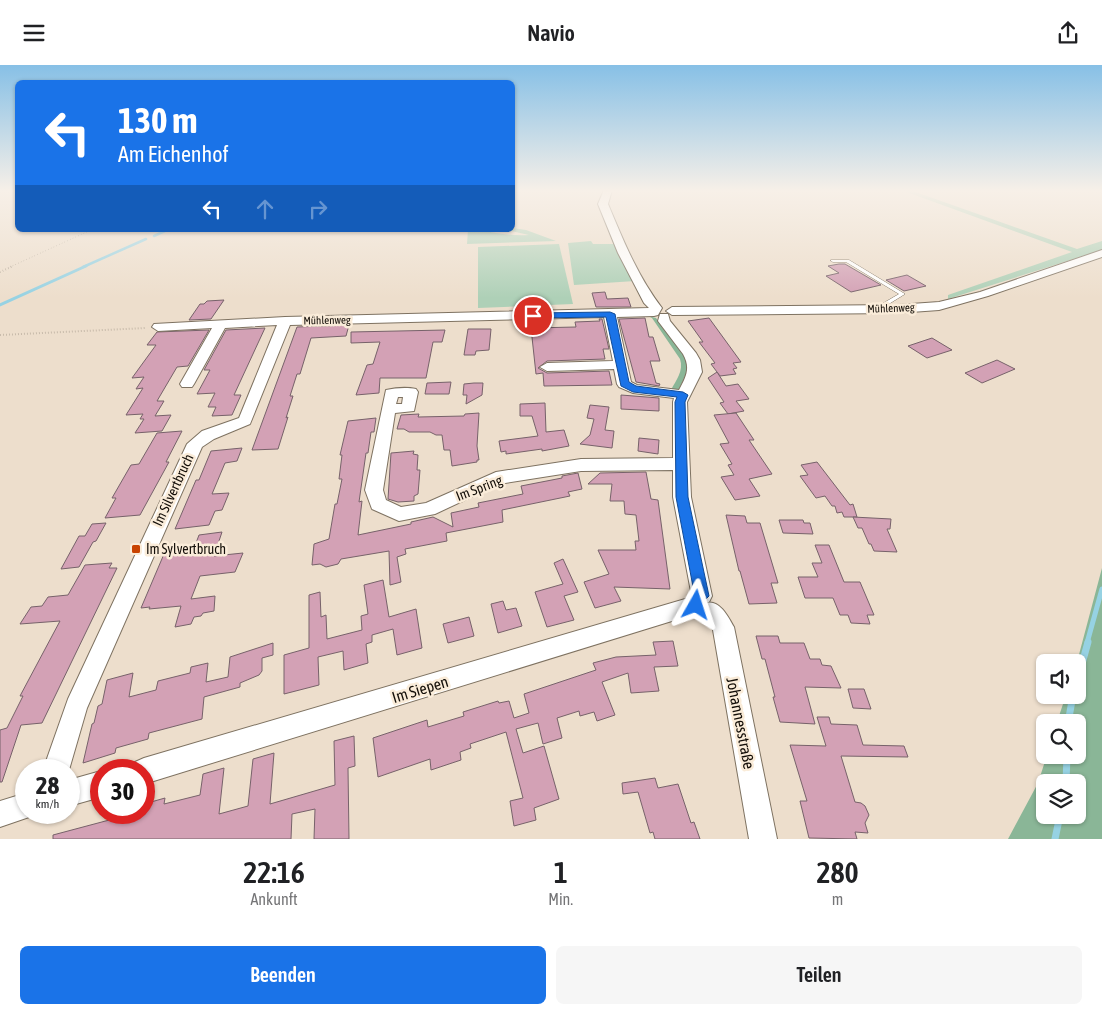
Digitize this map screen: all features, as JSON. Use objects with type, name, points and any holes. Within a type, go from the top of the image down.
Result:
[{"type":"street","name":"Johannesstraße","points":[[612,226],[623,253],[650,303],[662,312],[664,321],[693,360],[695,372],[680,402],[682,497],[703,604],[723,627],[763,839]]},
{"type":"street","name":"Mühlenweg","points":[[158,327],[285,321],[877,309],[939,306],[984,294],[1102,253]]},
{"type":"street","points":[[610,314],[623,382],[630,387],[683,395]]},
{"type":"street","name":"Im Silvertbruch","points":[[59,759],[76,707],[195,444],[208,435],[245,421],[285,321]]},
{"type":"street","points":[[187,385],[220,325]]},
{"type":"street","points":[[547,367],[620,365]]},
{"type":"street","name":"Im Spring","points":[[388,409],[374,490],[378,504],[399,514],[429,509],[496,479],[581,465],[681,464]]},
{"type":"street","name":"Im Siepen","points":[[155,768],[703,604]]},
{"type":"street","points":[[0,814],[15,809]]},
{"type":"lane","points":[[833,261],[847,261],[902,294],[877,309]]},
{"type":"path","points":[[0,273],[87,232]]},
{"type":"path","points":[[0,335],[158,327]]},
{"type":"green space","points":[[1001,226],[1012,226],[1077,249],[1102,241],[1102,250],[948,299],[948,295],[1072,252]]},
{"type":"green space","points":[[515,228],[526,230],[556,241],[467,244],[468,232],[529,235],[515,232]]},
{"type":"green space","points":[[591,241],[593,244],[616,244],[635,281],[574,285],[568,243]]},
{"type":"green space","points":[[559,244],[573,304],[478,308],[478,247]]},
{"type":"green space","points":[[648,316],[656,318],[683,352],[689,367],[679,389],[671,390],[680,371],[680,359],[652,318]]},
{"type":"green space","points":[[1102,568],[1102,839],[1008,839],[1036,787],[1036,824],[1086,824],[1086,774],[1041,774],[1044,764],[1086,764],[1086,714],[1060,714],[1063,704],[1086,704],[1086,654],[1079,654]]},
{"type":"building","points":[[845,264],[881,285],[851,292],[826,276],[839,273],[828,266]]},
{"type":"building","points":[[907,275],[926,286],[904,291],[886,280]]},
{"type":"building","points":[[605,292],[607,299],[628,298],[631,307],[596,307],[592,293]]},
{"type":"building","points":[[224,300],[211,319],[189,320],[200,304],[204,304],[207,301]]},
{"type":"building","points":[[645,318],[649,337],[653,337],[660,361],[650,361],[656,383],[660,384],[659,386],[636,382],[619,319]]},
{"type":"building","points":[[709,318],[741,362],[733,363],[737,368],[733,369],[736,374],[720,376],[711,364],[715,363],[699,342],[703,342],[688,321]]},
{"type":"building","points":[[599,319],[602,319],[609,349],[603,349],[605,359],[547,361],[538,368],[547,373],[609,371],[612,385],[544,386],[543,373],[536,374],[531,328],[576,327],[575,322],[600,321]]},
{"type":"building","points":[[349,325],[346,336],[311,338],[300,374],[297,374],[290,396],[293,396],[278,449],[252,450],[297,327]]},
{"type":"building","points":[[265,328],[234,395],[241,395],[232,415],[212,416],[216,407],[208,407],[215,393],[197,394],[210,370],[204,370],[226,330]]},
{"type":"building","points":[[468,329],[491,329],[489,350],[476,351],[475,355],[464,355]]},
{"type":"building","points":[[209,330],[188,366],[177,367],[157,401],[164,401],[155,416],[171,415],[162,431],[135,433],[144,419],[140,419],[143,414],[126,415],[143,388],[136,389],[144,377],[132,378],[156,345],[147,345],[157,332]]},
{"type":"building","points":[[445,330],[442,342],[433,342],[426,378],[380,378],[379,393],[356,395],[367,365],[373,364],[380,342],[351,343],[351,332]]},
{"type":"building","points":[[932,338],[952,350],[927,358],[908,346]]},
{"type":"building","points":[[997,360],[1015,369],[982,383],[965,373]]},
{"type":"building","points":[[717,372],[726,386],[738,384],[749,399],[736,401],[744,411],[728,414],[720,403],[724,402],[708,378]]},
{"type":"building","points":[[451,382],[449,394],[425,394],[427,383]]},
{"type":"building","points":[[483,383],[482,395],[466,404],[467,395],[463,395],[464,384]]},
{"type":"building","points":[[621,395],[659,398],[659,411],[621,409]]},
{"type":"building","points":[[545,403],[546,432],[564,430],[569,446],[542,451],[542,449],[506,454],[506,451],[501,452],[499,441],[538,436],[532,416],[520,416],[520,404]]},
{"type":"building","points":[[590,405],[609,407],[605,430],[614,431],[612,448],[580,444],[590,435],[594,419],[587,418]]},
{"type":"building","points":[[479,413],[477,446],[479,460],[477,462],[452,466],[450,450],[444,450],[442,435],[397,429],[401,415],[419,414],[418,417],[464,416],[465,414]]},
{"type":"building","points":[[736,413],[754,440],[749,440],[772,474],[749,479],[760,496],[735,500],[721,477],[734,475],[728,465],[732,464],[720,444],[729,443],[714,415]]},
{"type":"building","points":[[376,418],[374,432],[371,432],[368,453],[366,453],[359,502],[362,501],[358,535],[411,524],[411,522],[433,517],[453,527],[451,513],[479,507],[478,503],[523,494],[521,486],[562,478],[562,476],[578,473],[582,489],[568,492],[570,496],[502,510],[503,522],[446,533],[447,541],[405,549],[406,554],[397,557],[401,582],[390,585],[389,551],[341,559],[338,564],[326,567],[320,564],[312,565],[314,544],[329,539],[335,504],[337,504],[342,479],[339,479],[342,455],[340,455],[348,421]]},
{"type":"building","points":[[182,431],[166,462],[169,462],[140,515],[105,518],[116,498],[112,498],[131,465],[139,464],[157,433]]},
{"type":"building","points":[[639,438],[659,440],[658,454],[638,451]]},
{"type":"building","points":[[242,448],[237,461],[225,463],[212,494],[229,493],[222,510],[215,511],[209,525],[175,529],[211,451]]},
{"type":"building","points":[[414,451],[413,454],[418,455],[417,470],[420,470],[418,494],[414,496],[414,501],[398,502],[388,499],[391,453]]},
{"type":"building","points":[[817,462],[850,505],[853,504],[857,517],[844,517],[842,512],[837,513],[835,506],[832,506],[825,496],[816,498],[800,476],[808,475],[801,465]]},
{"type":"building","points":[[646,472],[651,499],[658,500],[670,589],[614,587],[621,601],[595,608],[584,582],[609,574],[598,550],[636,550],[635,541],[639,541],[636,515],[625,514],[624,501],[610,501],[612,484],[588,484],[600,473]]},
{"type":"building","points":[[726,515],[745,516],[747,523],[760,523],[778,583],[771,583],[777,603],[749,604]]},
{"type":"building","points":[[853,517],[891,519],[890,529],[887,529],[897,552],[874,551],[862,528],[858,528]]},
{"type":"building","points":[[779,520],[803,520],[804,523],[810,523],[813,534],[783,533]]},
{"type":"building","points":[[106,523],[79,567],[61,569],[79,536],[85,536],[92,524]]},
{"type":"building","points":[[222,532],[214,556],[243,553],[235,572],[200,576],[191,599],[215,596],[214,611],[194,617],[191,624],[175,627],[181,606],[141,608],[164,554],[193,551],[199,535]]},
{"type":"building","points":[[815,545],[829,545],[844,582],[860,582],[874,615],[867,615],[870,624],[851,623],[848,615],[840,615],[833,598],[805,598],[798,577],[818,577],[812,563],[822,563]]},
{"type":"building","points":[[563,559],[578,592],[564,596],[574,620],[547,627],[535,592],[563,584],[554,563]]},
{"type":"building","points":[[112,563],[109,568],[117,568],[42,723],[21,725],[2,782],[0,782],[0,730],[7,728],[23,696],[20,696],[60,621],[20,624],[31,607],[42,606],[48,597],[68,595],[85,565]]},
{"type":"building","points":[[383,580],[389,617],[416,609],[422,648],[397,655],[393,629],[372,635],[372,642],[366,644],[368,663],[344,670],[343,651],[318,657],[319,685],[284,694],[284,655],[309,648],[309,595],[320,592],[321,617],[326,615],[327,639],[362,630],[361,616],[368,614],[364,585]]},
{"type":"building","points":[[503,601],[506,610],[516,608],[522,626],[498,633],[491,604]]},
{"type":"building","points":[[469,617],[474,636],[448,643],[443,624]]},
{"type":"building","points":[[756,636],[778,636],[780,643],[804,643],[810,659],[820,659],[822,665],[831,666],[841,688],[805,687],[815,724],[780,722],[765,659],[762,659]]},
{"type":"building","points":[[673,641],[678,666],[654,667],[659,691],[631,693],[628,673],[602,682],[615,715],[597,721],[594,712],[580,716],[579,711],[557,718],[562,738],[543,744],[538,723],[516,729],[523,753],[544,746],[559,799],[534,808],[536,820],[514,826],[510,801],[523,798],[506,732],[470,744],[471,748],[460,752],[461,760],[431,770],[430,759],[378,777],[373,738],[427,720],[428,727],[464,716],[463,712],[498,701],[499,703],[509,701],[514,718],[529,713],[524,694],[596,670],[593,663],[616,657],[656,655],[653,642]]},
{"type":"building","points":[[273,643],[273,655],[262,658],[262,671],[259,675],[240,683],[240,687],[204,697],[202,719],[149,733],[148,739],[116,748],[115,753],[90,759],[90,761],[83,763],[92,724],[94,723],[98,706],[102,704],[107,680],[133,673],[129,697],[156,690],[158,681],[190,673],[191,667],[208,663],[206,682],[228,677],[230,657]]},
{"type":"building","points":[[848,689],[864,689],[871,709],[853,708]]},
{"type":"building","points":[[817,717],[829,717],[831,724],[857,725],[863,745],[904,746],[908,757],[841,756],[855,802],[865,806],[869,815],[865,823],[868,833],[855,832],[857,839],[809,838],[800,801],[807,801],[790,745],[826,746]]},
{"type":"building","points":[[354,736],[355,766],[348,768],[349,839],[314,839],[315,809],[292,814],[291,839],[53,839],[53,835],[94,824],[155,824],[155,801],[165,798],[164,804],[200,795],[203,774],[224,768],[219,814],[248,806],[253,759],[274,753],[270,804],[335,785],[334,741]]},
{"type":"building","points":[[655,778],[658,788],[678,784],[691,823],[694,822],[700,839],[655,839],[653,832],[650,833],[638,792],[623,794],[622,783]]},
{"type":"waterway","points":[[154,236],[163,232]]},
{"type":"waterway","points":[[83,267],[146,239]]},
{"type":"waterway","points":[[0,305],[86,266]]},
{"type":"waterway","points":[[1087,643],[1102,589]]},
{"type":"waterway","points":[[1085,654],[1088,642]]},
{"type":"waterway","points":[[1070,714],[1071,704]]},
{"type":"waterway","points":[[1066,774],[1067,764]]},
{"type":"waterway","points":[[1055,839],[1058,824]]},
{"type":"place","name":"Im Sylvertbruch","points":[[136,549]]},
{"type":"route","points":[[533,316],[610,314],[624,384],[633,389],[683,395],[680,402],[682,497],[702,596],[695,601],[696,605]]}]
